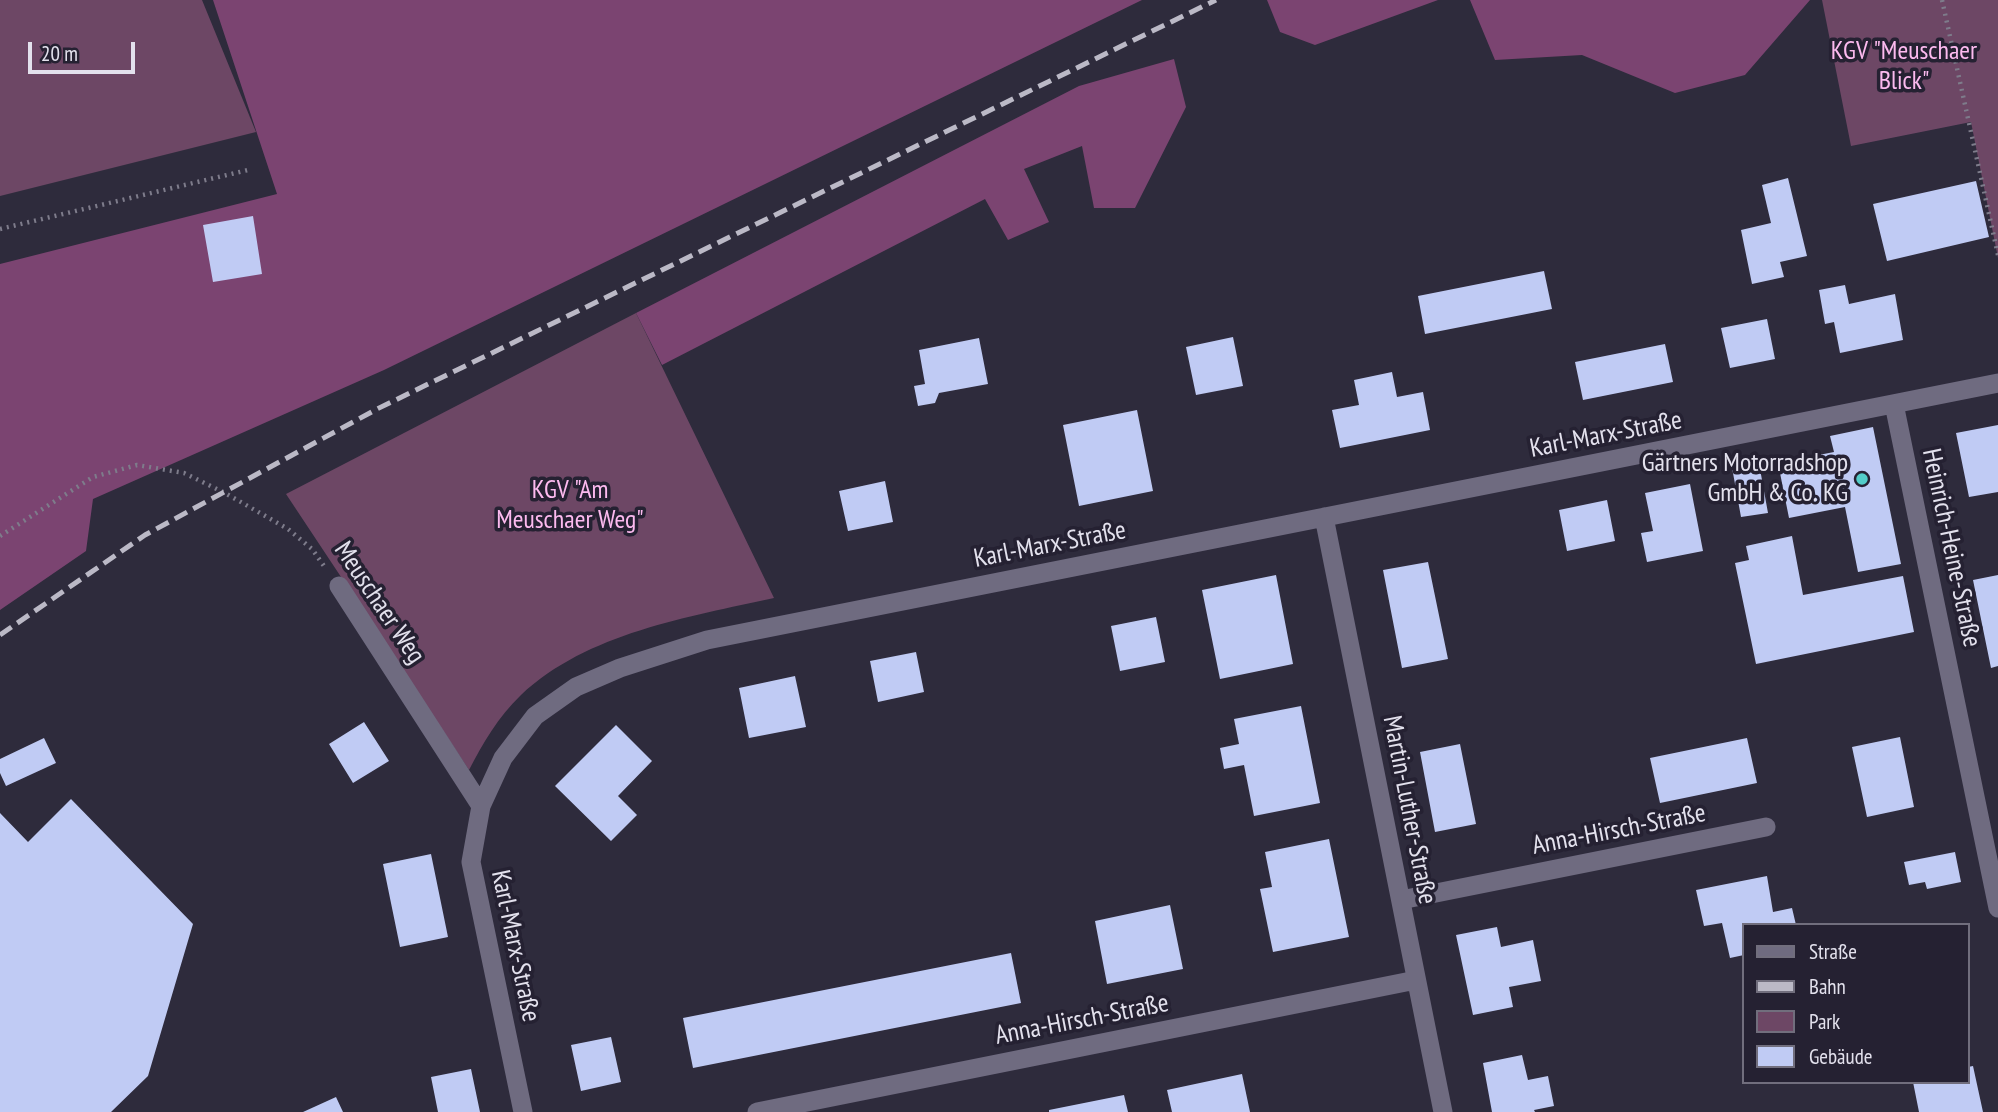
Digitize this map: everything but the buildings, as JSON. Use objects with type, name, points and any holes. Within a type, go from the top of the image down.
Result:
[{"type":"street","name":"Karl-Marx-Straße","points":[[523,1112],[471,862],[481,806],[503,758],[535,716],[576,687],[620,668],[707,640],[1998,383]]},
{"type":"street","name":"Heinrich-Heine-Straße","points":[[1894,404],[1998,908]]},
{"type":"street","name":"Martin-Luther-Straße","points":[[1324,517],[1443,1112]]},
{"type":"street","name":"Meuschaer Weg","points":[[339,586],[481,806]]},
{"type":"street","name":"Anna-Hirsch-Straße","points":[[1401,900],[1766,827]]},
{"type":"street","name":"Anna-Hirsch-Straße","points":[[757,1112],[1416,980]]},
{"type":"path","points":[[1942,0],[1998,255]]},
{"type":"path","points":[[0,229],[248,170]]},
{"type":"path","name":"Meuschaer Weg","points":[[0,537],[93,477],[137,465],[184,473],[288,529],[312,549],[339,586]]},
{"type":"green space","points":[[0,0],[202,0],[256,132],[0,196]]},
{"type":"green space","name":"KGV \"Meuschaer Blick\"","points":[[1822,0],[1998,0],[1998,258],[1971,122],[1851,146]]},
{"type":"green space","name":"KGV \"Am Meuschaer Weg\"","points":[[636,313],[774,598],[640,630],[576,656],[547,674],[513,703],[492,731],[469,770],[286,494]]},
{"type":"shaded area","points":[[213,0],[1142,0],[384,370],[93,499],[86,551],[0,610],[0,264],[277,194]]},
{"type":"shaded area","points":[[1267,0],[1438,0],[1315,45],[1280,32]]},
{"type":"shaded area","points":[[1470,0],[1810,0],[1745,75],[1675,93],[1582,55],[1495,60]]},
{"type":"shaded area","points":[[1174,59],[1186,107],[1135,208],[1094,208],[1082,146],[1024,169],[1049,222],[1008,240],[985,199],[662,365],[636,313],[1079,86]]},
{"type":"railway","points":[[0,635],[145,535],[377,409],[1216,0]]},
{"type":"place","name":"Gärtners Motorradshop GmbH & Co. KG","points":[[1862,479]]}]
